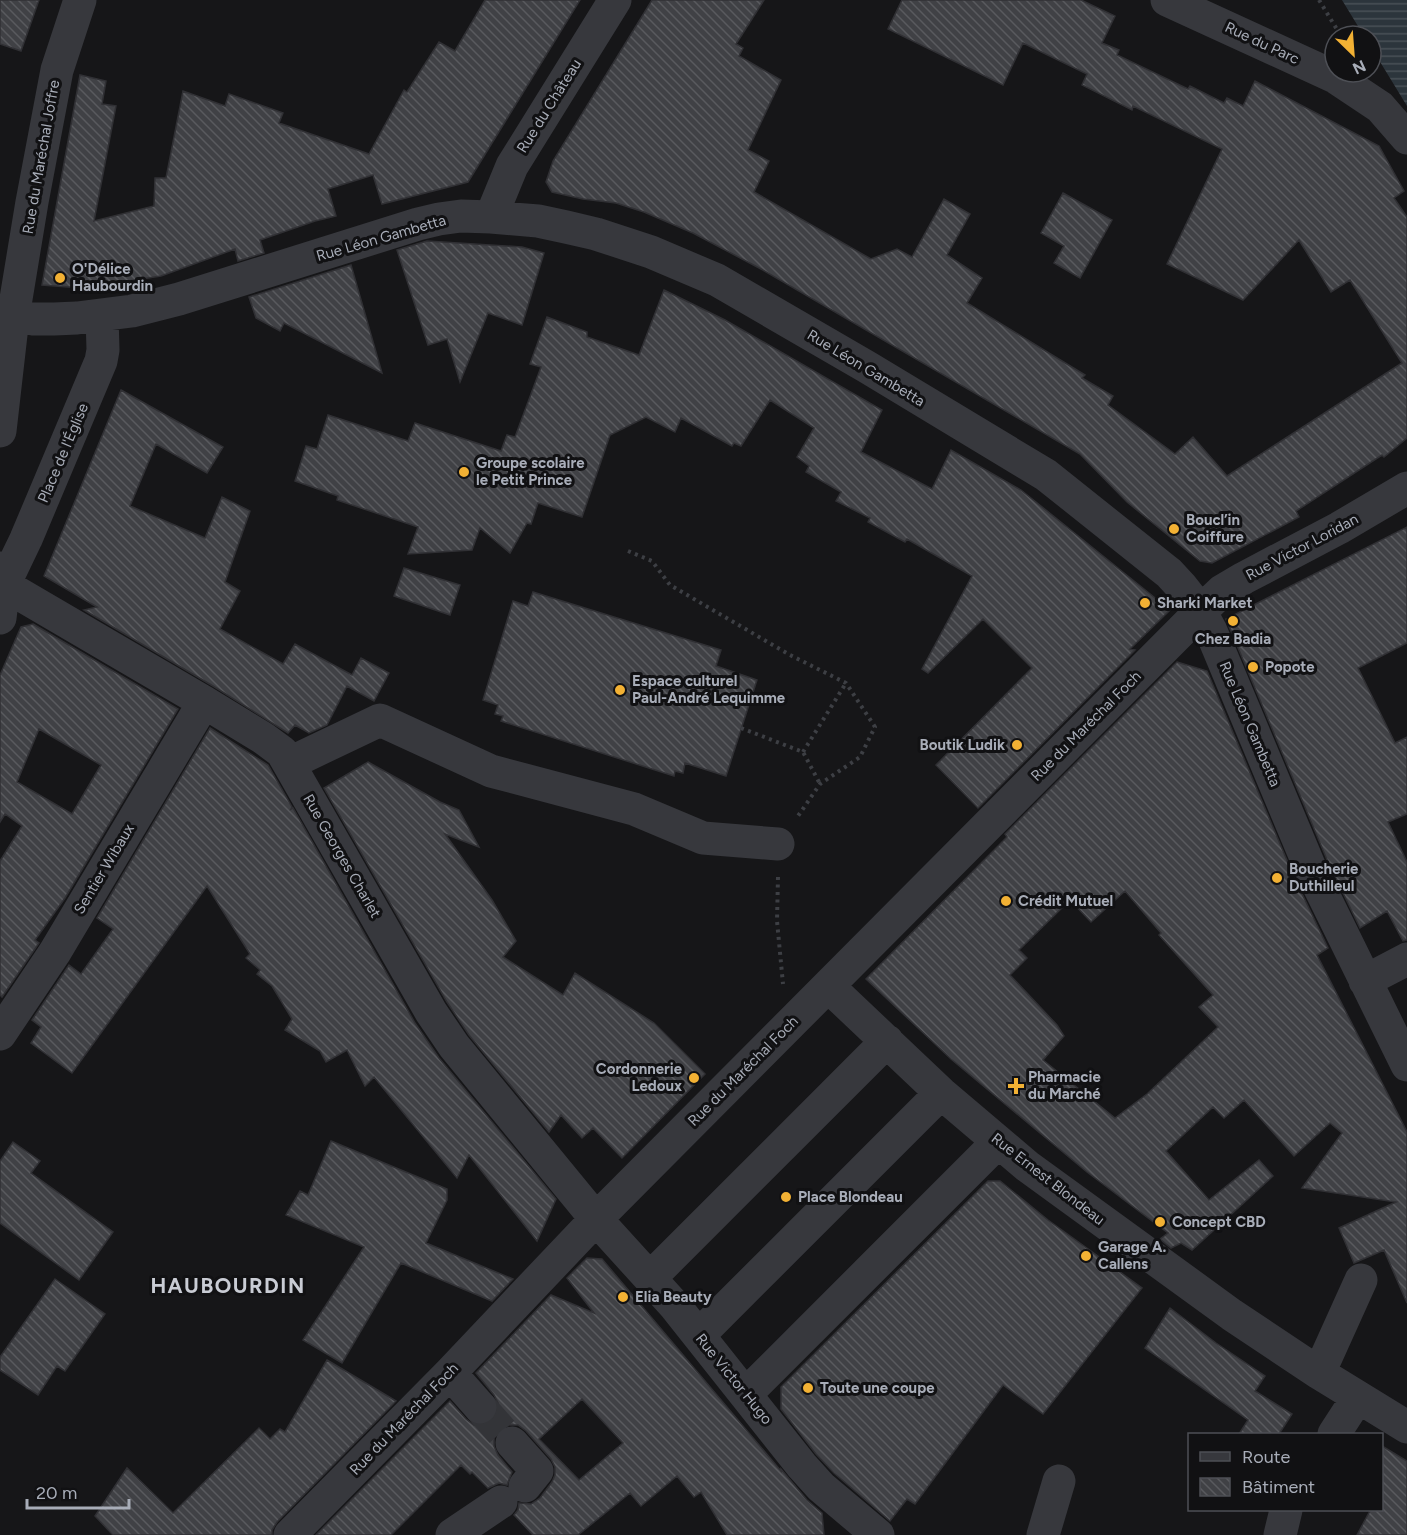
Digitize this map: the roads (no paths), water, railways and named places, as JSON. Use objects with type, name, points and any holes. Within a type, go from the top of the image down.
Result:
[{"type":"street","name":"Rue du Maréchal Joffre","points":[[0,431],[7,316],[57,70],[80,0]]},
{"type":"street","name":"Rue du Château","points":[[491,217],[512,166],[615,0]]},
{"type":"street","name":"Rue du Parc","points":[[1167,0],[1335,77],[1380,107],[1407,138]]},
{"type":"street","name":"Rue Léon Gambetta","points":[[7,316],[54,319],[102,316],[132,311],[179,299],[418,224],[461,216],[538,221],[596,234],[651,252],[717,280],[1046,475],[1169,573],[1191,597],[1201,610],[1221,653],[1311,870],[1407,1065]]},
{"type":"street","name":"Place de l'Église","points":[[0,618],[2,576],[26,539],[101,361],[102,316]]},
{"type":"street","name":"Rue Victor Loridan","points":[[1201,610],[1222,591],[1340,528],[1407,488]]},
{"type":"street","name":"Rue Georges Charlet","points":[[2,576],[282,752],[441,1028],[467,1063],[596,1219]]},
{"type":"street","name":"Rue du Maréchal Foch","points":[[290,1535],[450,1373],[596,1219],[1201,610]]},
{"type":"street","name":"Sentier Wibaux","points":[[0,1034],[55,952],[204,702]]},
{"type":"street","points":[[290,763],[380,720],[491,771],[634,809],[703,838],[778,844]]},
{"type":"street","points":[[1365,981],[1407,959]]},
{"type":"street","name":"Rue Ernest Blondeau","points":[[828,986],[998,1142],[1161,1265],[1319,1373],[1407,1427]]},
{"type":"street","points":[[650,1278],[886,1041]]},
{"type":"street","points":[[699,1335],[941,1092]]},
{"type":"street","points":[[746,1394],[998,1142]]},
{"type":"street","name":"Rue Victor Hugo","points":[[596,1219],[699,1335],[802,1466],[866,1532]]},
{"type":"street","points":[[1319,1373],[1361,1280]]},
{"type":"street","points":[[450,1373],[480,1407]]},
{"type":"street","points":[[1335,1433],[1358,1397]]},
{"type":"street","points":[[452,1535],[513,1494],[537,1471],[512,1443]]},
{"type":"street","points":[[1043,1535],[1059,1481]]},
{"type":"street","points":[[1280,1535],[1286,1511]]},
{"type":"tunnel","points":[[480,1407],[512,1443]]},
{"type":"place","name":"O'Délice Haubourdin","points":[[60,278]]},
{"type":"place","name":"Groupe scolaire le Petit Prince","points":[[464,472]]},
{"type":"place","name":"Boucl’in Coiffure","points":[[1174,529]]},
{"type":"place","name":"Sharki Market","points":[[1145,603]]},
{"type":"place","name":"Chez Badia","points":[[1233,621]]},
{"type":"place","name":"Popote","points":[[1253,667]]},
{"type":"place","name":"Espace culturel Paul-André Lequimme","points":[[620,690]]},
{"type":"place","name":"Boutik Ludik","points":[[1017,745]]},
{"type":"place","name":"Boucherie Duthilleul","points":[[1277,878]]},
{"type":"place","name":"Crédit Mutuel","points":[[1006,901]]},
{"type":"place","name":"Cordonnerie Ledoux","points":[[694,1078]]},
{"type":"place","name":"Pharmacie du Marché","points":[[1016,1086]]},
{"type":"place","name":"Place Blondeau","points":[[786,1197]]},
{"type":"place","name":"Concept CBD","points":[[1160,1222]]},
{"type":"place","name":"Garage A. Callens","points":[[1086,1256]]},
{"type":"place","name":"Elia Beauty","points":[[623,1297]]},
{"type":"place","name":"Toute une coupe","points":[[808,1388]]},
{"type":"district","name":"HAUBOURDIN","points":[[228,1286]]}]
